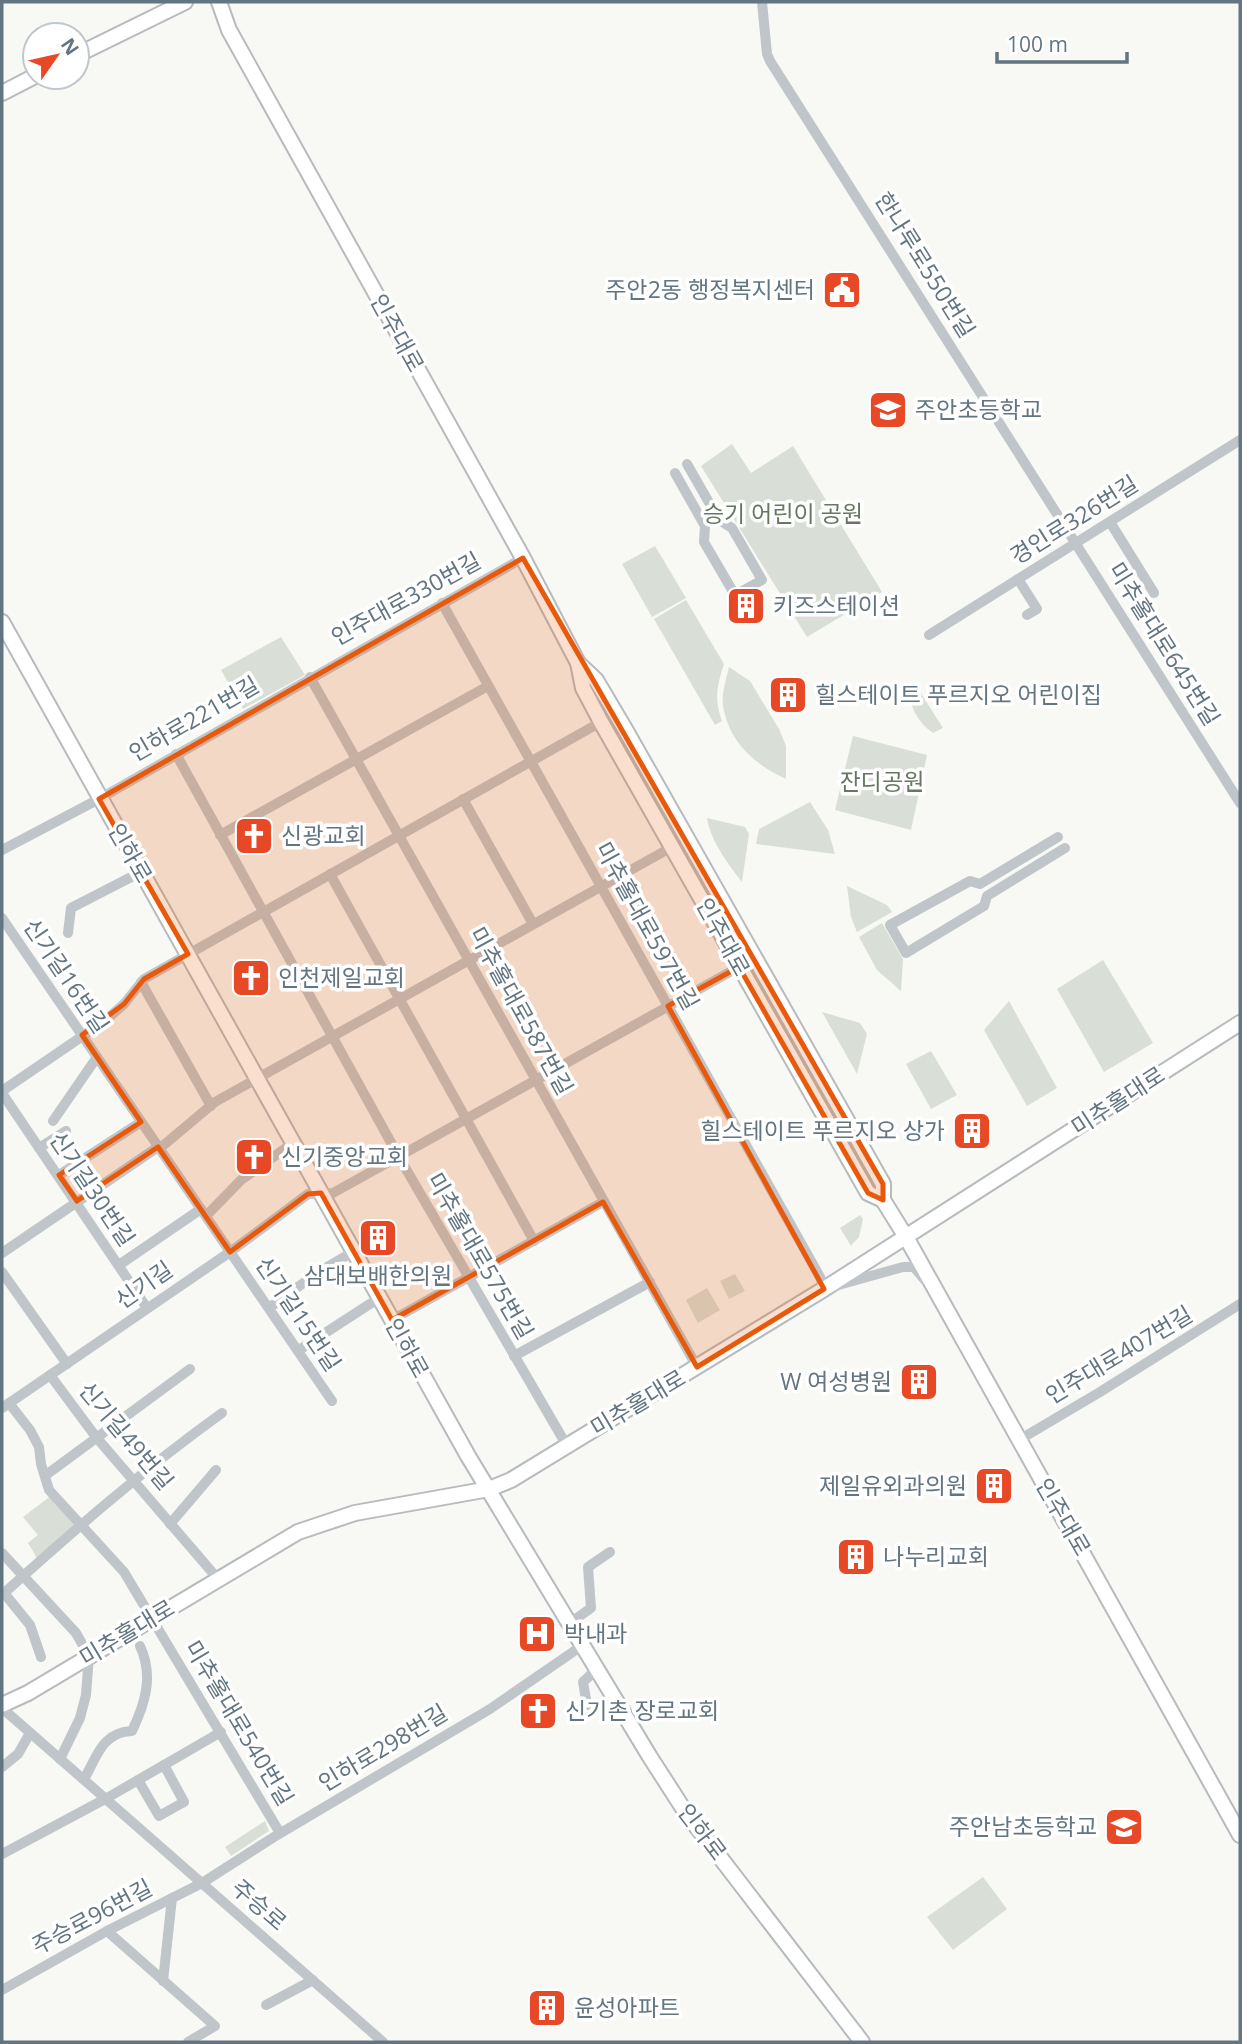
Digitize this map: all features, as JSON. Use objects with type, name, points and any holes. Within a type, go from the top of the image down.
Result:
[{"type":"main road","points":[[91,48],[185,2]]},
{"type":"main road","name":"인주대로","points":[[219,2],[236,42],[523,558],[578,663],[583,688],[601,722],[868,1193],[883,1200]]},
{"type":"main road","points":[[2,93],[21,83]]},
{"type":"main road","name":"인하로","points":[[2,622],[293,1143],[314,1193],[353,1252],[489,1489],[597,1669],[686,1813],[862,2042]]},
{"type":"main road","name":"인주대로","points":[[578,663],[596,680],[883,1184],[883,1200],[1240,1835]]},
{"type":"main road","name":"미추홀대로","points":[[2,1707],[298,1532],[383,1507],[489,1489],[511,1480],[824,1289],[1240,1023]]},
{"type":"street","name":"한나루로550번길","points":[[762,2],[770,61],[1076,543]]},
{"type":"street","name":"경인로326번길","points":[[929,635],[1240,440]]},
{"type":"street","points":[[675,473],[705,526],[704,542],[735,595],[762,580],[732,528],[719,520],[687,464]]},
{"type":"street","points":[[1110,522],[1154,593]]},
{"type":"street","name":"미추홀대로645번길","points":[[1076,543],[1240,803]]},
{"type":"street","name":"인주대로330번길","points":[[310,677],[523,558]]},
{"type":"street","points":[[1018,579],[1037,610],[1027,615]]},
{"type":"street","name":"미추홀대로597번길","points":[[442,604],[816,1270],[824,1289]]},
{"type":"street","name":"인하로221번길","points":[[2,850],[99,799],[310,677]]},
{"type":"street","name":"미추홀대로587번길","points":[[310,677],[696,1367]]},
{"type":"street","points":[[220,835],[488,686]]},
{"type":"street","points":[[2,1092],[106,1020],[124,1004],[141,982],[601,722]]},
{"type":"street","name":"미추홀대로575번길","points":[[176,754],[399,1157],[567,1446]]},
{"type":"street","points":[[463,799],[533,924]]},
{"type":"street","points":[[1058,837],[980,884],[970,881],[890,925],[906,953],[984,906],[987,896],[1065,848]]},
{"type":"street","points":[[2,1253],[159,1148],[211,1106],[671,847]]},
{"type":"street","points":[[68,933],[71,908],[141,872]]},
{"type":"street","points":[[330,874],[534,1241]]},
{"type":"street","name":"신기길16번길","points":[[2,918],[230,1252]]},
{"type":"street","name":"신기길","points":[[4,1406],[314,1193],[333,1193],[755,958]]},
{"type":"street","points":[[141,982],[211,1106]]},
{"type":"street","name":"신기길16번길","points":[[53,1121],[96,1057]]},
{"type":"street","name":"신기길30번길","points":[[2,1092],[147,1308]]},
{"type":"street","points":[[58,1175],[141,1122]]},
{"type":"street","points":[[40,1148],[66,1131]]},
{"type":"street","points":[[119,1265],[203,1213],[259,1166],[293,1143]]},
{"type":"street","points":[[392,1320],[603,1202]]},
{"type":"street","name":"신기길15번길","points":[[230,1252],[332,1401]]},
{"type":"street","points":[[269,1308],[320,1271],[353,1252]]},
{"type":"street","points":[[824,1289],[902,1267],[914,1267],[936,1293]]},
{"type":"street","points":[[2,1272],[66,1364]]},
{"type":"street","points":[[513,1356],[650,1282]]},
{"type":"street","points":[[299,1350],[379,1298]]},
{"type":"street","name":"인주대로407번길","points":[[1018,1440],[1240,1304]]},
{"type":"street","points":[[46,1475],[190,1369]]},
{"type":"street","name":"신기길49번길","points":[[50,1375],[96,1437],[218,1579]]},
{"type":"street","name":"미추홀대로540번길","points":[[4,1406],[39,1447],[41,1464],[49,1490],[55,1499],[124,1572],[280,1833]]},
{"type":"street","points":[[41,1657],[30,1625],[3,1594],[134,1479],[222,1413]]},
{"type":"street","points":[[170,1524],[216,1470]]},
{"type":"street","points":[[576,1618],[591,1608],[588,1567],[610,1552]]},
{"type":"street","points":[[2,1553],[76,1633],[89,1656],[86,1695],[80,1718],[60,1759]]},
{"type":"street","name":"인하로298번길","points":[[202,1883],[280,1833],[490,1709],[583,1645]]},
{"type":"street","points":[[84,1779],[103,1742],[121,1731],[132,1731],[145,1704],[146,1660],[140,1646]]},
{"type":"street","points":[[587,1705],[583,1682],[597,1669]]},
{"type":"street","name":"주승로","points":[[2,1707],[383,2042]]},
{"type":"street","points":[[2,1854],[107,1798],[221,1732]]},
{"type":"street","points":[[2,1767],[18,1754],[30,1733]]},
{"type":"street","points":[[138,1780],[159,1816],[184,1802],[164,1765]]},
{"type":"street","name":"주승로96번길","points":[[2,1990],[107,1931],[202,1883]]},
{"type":"street","points":[[163,1981],[172,1898]]},
{"type":"street","points":[[107,1931],[215,2026],[188,2042]]},
{"type":"street","points":[[266,2004],[313,1980]]},
{"type":"highlighted area","points":[[523,558],[883,1184],[883,1200],[868,1193],[739,967],[668,1006],[824,1289],[697,1367],[603,1202],[392,1320],[321,1193],[308,1194],[230,1252],[158,1147],[77,1201],[59,1175],[141,1122],[82,1035],[124,1004],[144,979],[188,954],[99,799]]},
{"type":"green space","name":"승기 어린이 공원","points":[[732,444],[751,473],[793,446],[882,592],[807,637],[701,466]]},
{"type":"green space","points":[[655,546],[686,598],[652,617],[622,564]]},
{"type":"green space","points":[[686,600],[724,664],[717,692],[722,721],[715,725],[654,619]]},
{"type":"green space","points":[[281,637],[305,675],[243,709],[221,670]]},
{"type":"green space","points":[[729,667],[750,681],[779,729],[786,746],[786,779],[755,760],[739,744],[727,723],[723,700]]},
{"type":"green space","points":[[915,684],[943,728],[933,733],[919,719],[910,701],[908,688]]},
{"type":"green space","name":"잔디공원","points":[[853,736],[927,755],[911,830],[835,810]]},
{"type":"green space","points":[[810,802],[828,830],[835,854],[756,844],[759,829]]},
{"type":"green space","points":[[707,818],[745,827],[749,834],[742,882],[716,844]]},
{"type":"green space","points":[[847,886],[887,905],[892,912],[857,932],[851,917]]},
{"type":"green space","points":[[882,923],[903,959],[901,991],[877,970],[859,937]]},
{"type":"green space","points":[[1103,960],[1153,1043],[1104,1072],[1057,989]]},
{"type":"green space","points":[[1009,1001],[1057,1088],[1027,1106],[984,1030]]},
{"type":"green space","points":[[822,1012],[860,1023],[867,1034],[857,1074]]},
{"type":"green space","points":[[931,1051],[957,1095],[931,1109],[906,1064]]},
{"type":"green space","points":[[860,1215],[863,1219],[859,1237],[851,1246],[840,1228]]},
{"type":"green space","points":[[735,1274],[745,1291],[729,1299],[720,1281]]},
{"type":"green space","points":[[707,1288],[720,1310],[698,1323],[686,1300]]},
{"type":"green space","points":[[52,1495],[80,1524],[37,1558],[28,1543],[38,1535],[23,1517]]},
{"type":"green space","points":[[265,1821],[269,1831],[231,1856],[225,1847]]},
{"type":"green space","points":[[983,1877],[1007,1909],[953,1950],[927,1917]]},
{"type":"place","name":"주안2동 행정복지센터","points":[[842,290]]},
{"type":"place","name":"주안초등학교","points":[[888,410]]},
{"type":"place","name":"키즈스테이션","points":[[746,606]]},
{"type":"place","name":"힐스테이트 푸르지오 어린이집","points":[[788,695]]},
{"type":"place","name":"신광교회","points":[[254,836]]},
{"type":"place","name":"인천제일교회","points":[[251,978]]},
{"type":"place","name":"힐스테이트 푸르지오 상가","points":[[972,1131]]},
{"type":"place","name":"신기중앙교회","points":[[254,1157]]},
{"type":"place","name":"삼대보배한의원","points":[[378,1238]]},
{"type":"place","name":"W 여성병원","points":[[919,1382]]},
{"type":"place","name":"제일유외과의원","points":[[994,1486]]},
{"type":"place","name":"나누리교회","points":[[856,1557]]},
{"type":"place","name":"박내과","points":[[537,1634]]},
{"type":"place","name":"신기촌 장로교회","points":[[538,1711]]},
{"type":"place","name":"주안남초등학교","points":[[1124,1827]]},
{"type":"place","name":"윤성아파트","points":[[547,2008]]}]
